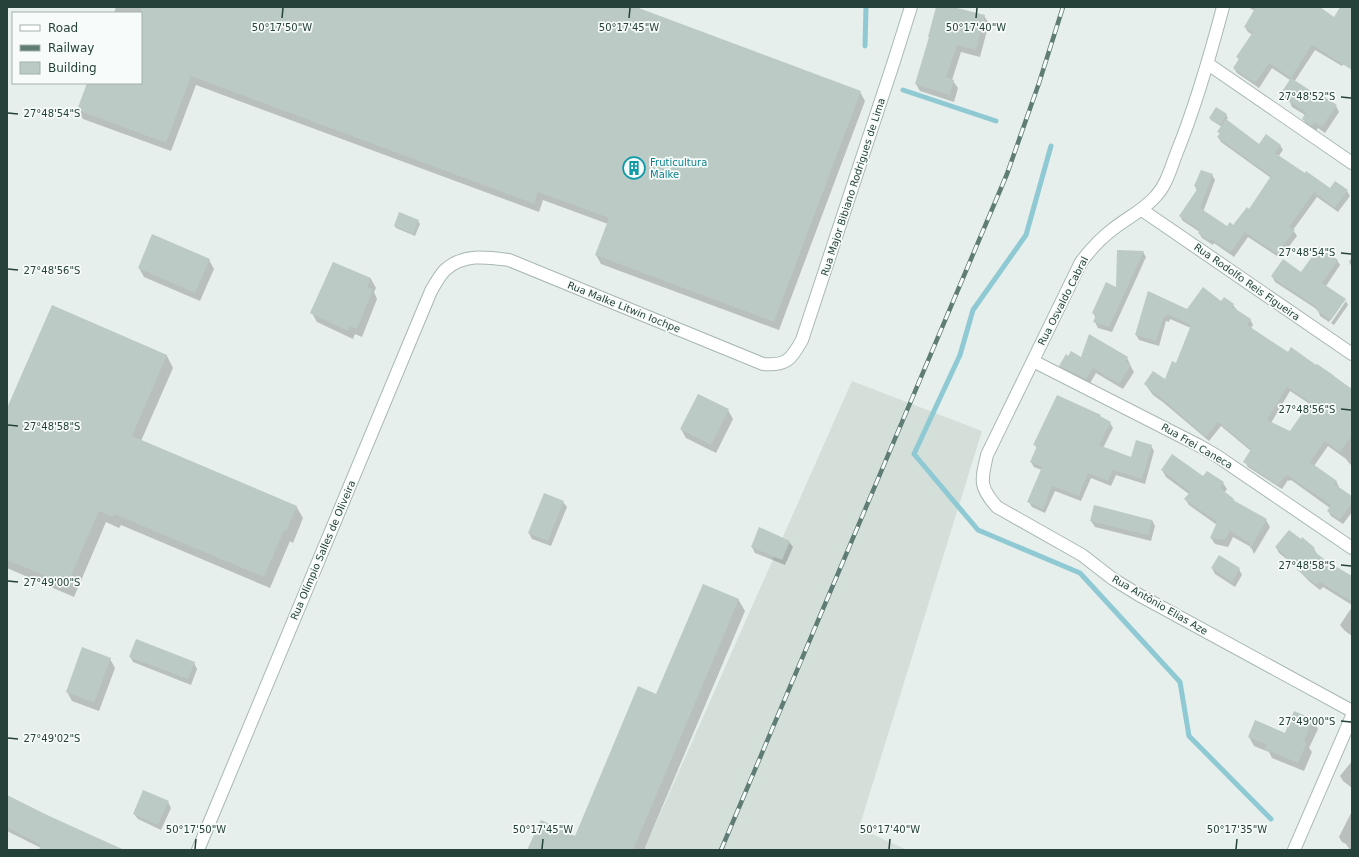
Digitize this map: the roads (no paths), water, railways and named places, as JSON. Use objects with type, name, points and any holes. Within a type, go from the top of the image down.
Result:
[{"type":"street","name":"Rua Major Bibiano Rodrigues de Lima","points":[[785,362],[794,353],[802,340],[911,7]]},
{"type":"street","name":"Rua Osvaldo Cabral","points":[[982,483],[987,456],[1081,262],[1113,229],[1142,210],[1157,195],[1165,183],[1188,124],[1208,64],[1223,7]]},
{"type":"street","points":[[1208,64],[1352,163]]},
{"type":"street","name":"Rua Rodolfo Reis Figueira","points":[[1142,210],[1352,354]]},
{"type":"street","name":"Rua Malke Litwin Iochpe","points":[[461,260],[481,256],[509,260],[762,364],[775,365],[785,362]]},
{"type":"street","name":"Rua Olímpio Salles de Oliveira","points":[[201,848],[431,291],[445,270],[461,260]]},
{"type":"street","name":"Rua Frei Caneca","points":[[1033,361],[1198,444],[1352,548]]},
{"type":"street","name":"Rua Antônio Elias Aze","points":[[982,483],[986,495],[997,507],[1082,555],[1113,579],[1139,596],[1352,711]]},
{"type":"street","points":[[1294,850],[1352,716]]},
{"type":"waterway","points":[[865,46],[866,7]]},
{"type":"waterway","points":[[903,90],[996,121]]},
{"type":"waterway","points":[[1051,146],[1026,235],[973,310],[960,355],[914,454],[978,530],[1080,573],[1180,682],[1189,736],[1271,819]]},
{"type":"railway","points":[[721,850],[1007,174],[1039,83],[1063,7]]},
{"type":"place","name":"Fruticultura Malke","points":[[634,168]]}]
